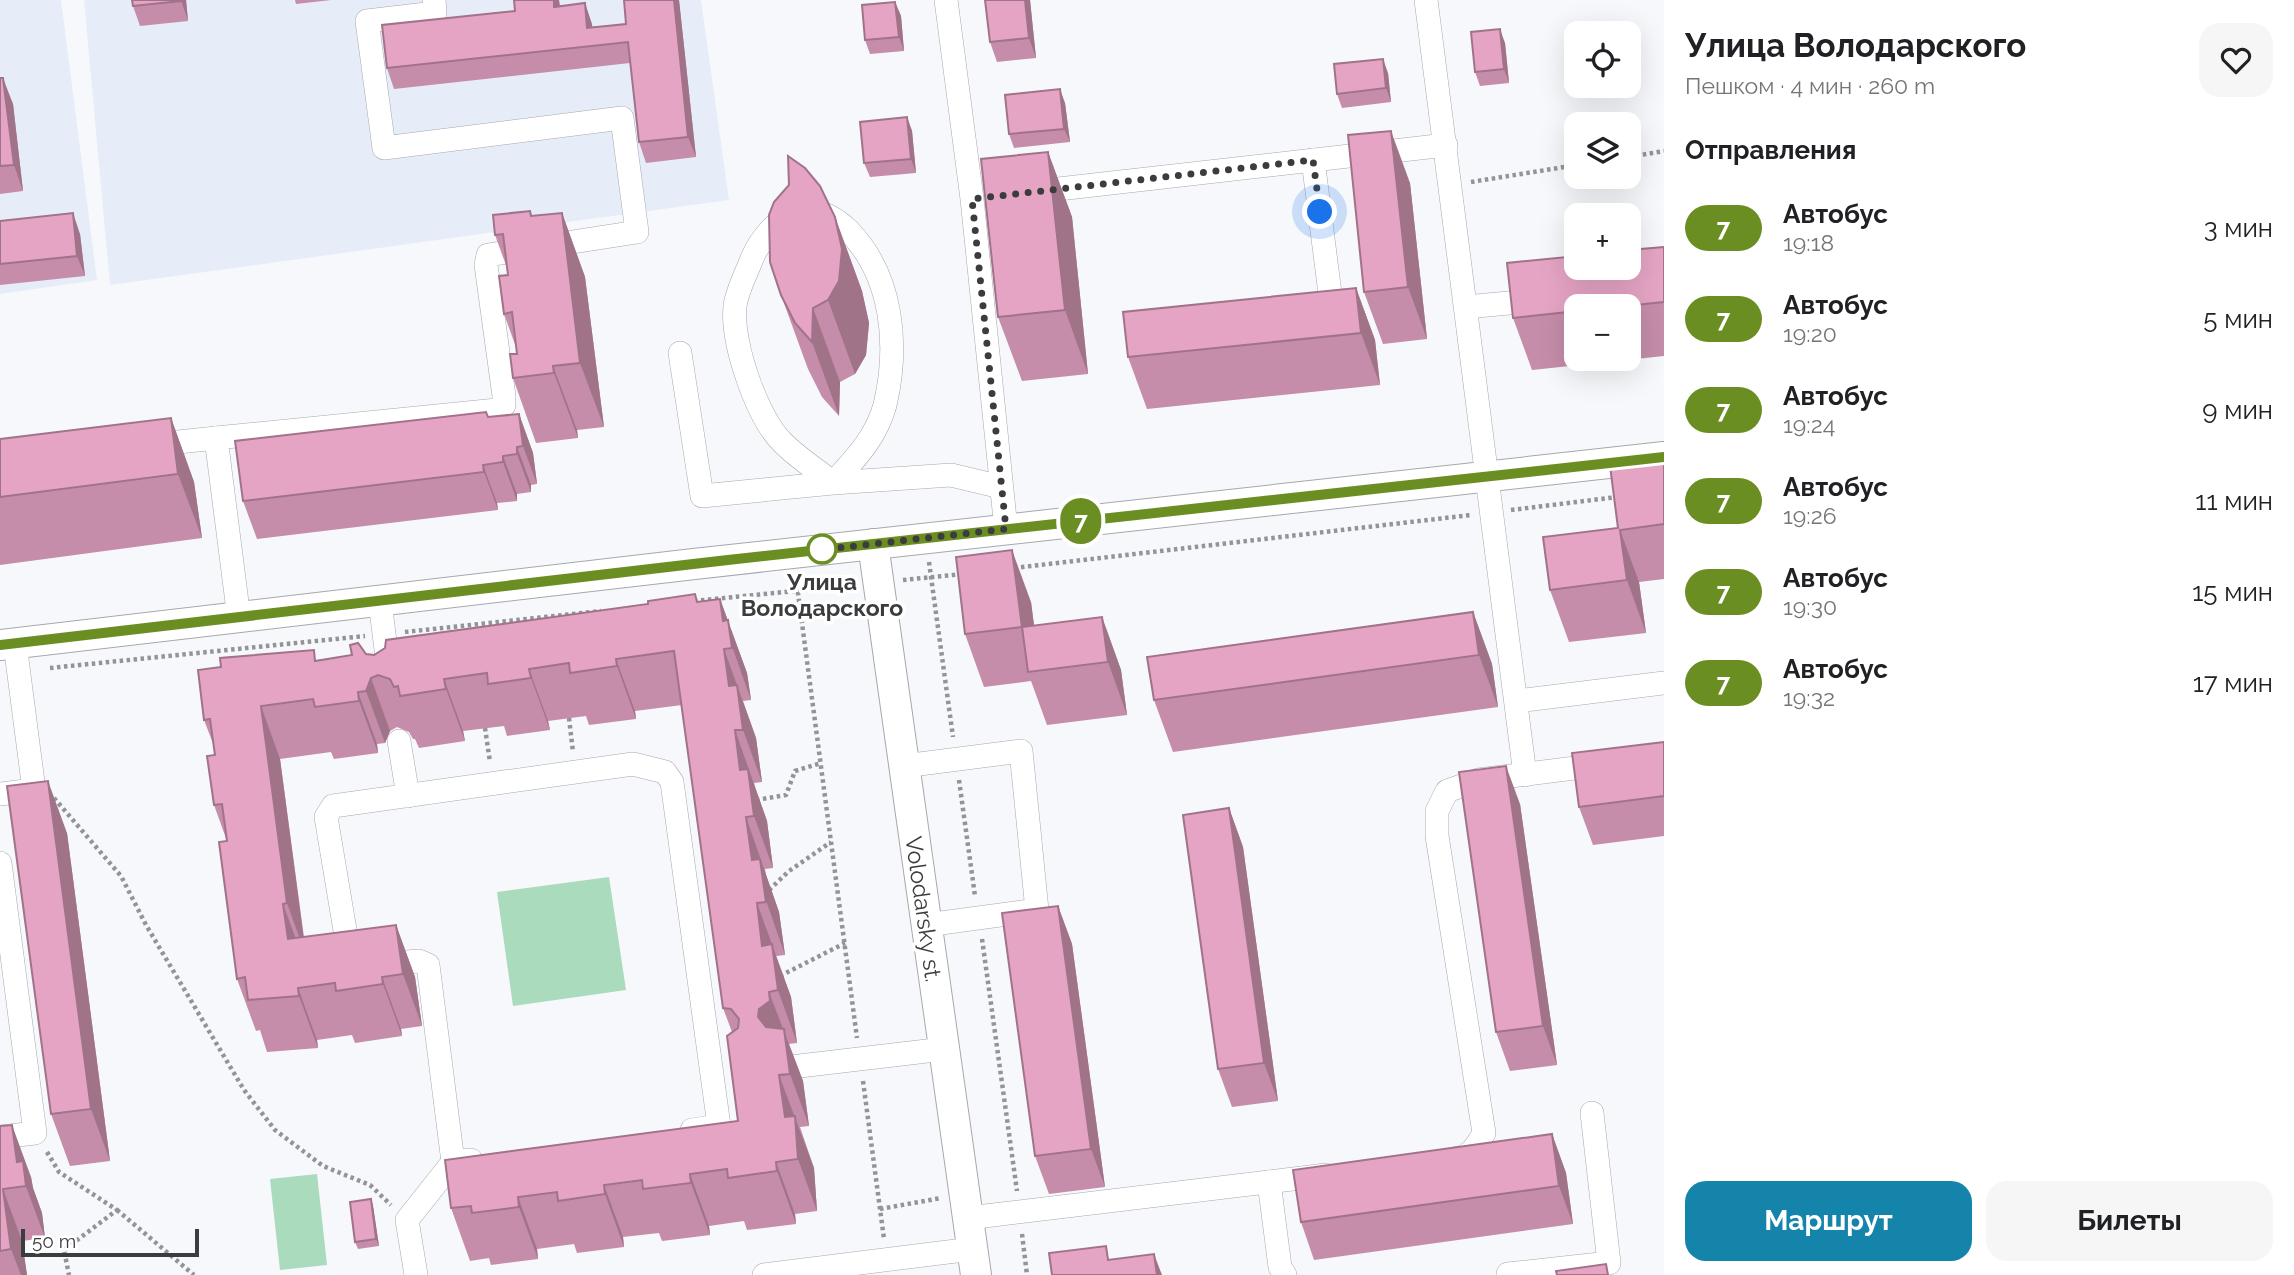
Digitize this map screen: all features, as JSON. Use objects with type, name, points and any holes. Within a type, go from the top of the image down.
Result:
[{"type":"main road","points":[[11,654],[239,618],[380,601],[1664,457]]},
{"type":"main road","name":"Volodarsky st.","points":[[873,544],[974,1262]]},
{"type":"street","points":[[122,448],[497,410],[504,405],[504,396],[486,265],[488,255],[637,232],[622,118],[384,148],[367,21],[435,13],[433,0]]},
{"type":"street","points":[[946,0],[972,199],[1006,529]]},
{"type":"street","points":[[1426,0],[1525,775]]},
{"type":"street","points":[[972,199],[1446,145]]},
{"type":"street","points":[[1313,160],[1333,317]]},
{"type":"street","points":[[803,211],[836,218],[859,241],[884,284],[892,330],[891,372],[884,407],[867,446],[833,483],[781,442],[753,396],[741,354],[735,306],[755,250],[775,224],[803,211]]},
{"type":"street","points":[[1466,307],[1558,298]]},
{"type":"street","points":[[680,353],[702,496],[951,475],[1001,487]]},
{"type":"street","points":[[216,438],[239,618]]},
{"type":"street","points":[[380,601],[391,694]]},
{"type":"street","points":[[0,794],[34,790],[11,654]]},
{"type":"street","points":[[1517,701],[1664,683]]},
{"type":"street","points":[[400,741],[408,796]]},
{"type":"street","points":[[904,766],[1020,751],[1037,910],[926,925]]},
{"type":"street","points":[[1428,1162],[1462,1157],[1476,1148],[1484,1133],[1437,836],[1437,811],[1447,791],[1478,780],[1664,757]]},
{"type":"street","points":[[453,1162],[428,965],[419,961],[361,967],[353,964],[347,954],[326,817],[333,806],[633,764],[665,772],[673,782],[723,1076],[719,1126],[666,1133]]},
{"type":"street","points":[[0,863],[35,1133],[0,1137]]},
{"type":"street","points":[[791,1067],[944,1049]]},
{"type":"street","points":[[1494,1275],[1609,1263],[1592,1113]]},
{"type":"street","points":[[416,1275],[407,1220],[453,1162],[493,1157]]},
{"type":"street","points":[[968,1218],[1349,1172]]},
{"type":"street","points":[[1269,1182],[1280,1267],[1285,1275]]},
{"type":"street","points":[[764,1275],[887,1258],[974,1262]]},
{"type":"path","points":[[1641,155],[1664,151]]},
{"type":"path","points":[[1451,186],[1564,167]]},
{"type":"path","points":[[1000,570],[1624,496]]},
{"type":"path","points":[[793,553],[887,1258]]},
{"type":"path","points":[[688,602],[972,573]]},
{"type":"path","points":[[11,654],[384,634],[605,610]]},
{"type":"path","points":[[550,616],[553,630]]},
{"type":"path","points":[[467,625],[469,637]]},
{"type":"path","points":[[569,718],[576,772]]},
{"type":"path","points":[[485,728],[493,784]]},
{"type":"path","points":[[756,800],[786,795],[795,771],[821,763]]},
{"type":"path","points":[[31,770],[121,876],[146,925],[244,1090],[275,1130],[323,1166],[370,1185],[407,1220]]},
{"type":"path","points":[[768,891],[789,871],[831,842]]},
{"type":"path","points":[[779,977],[845,943]]},
{"type":"path","points":[[35,1133],[60,1172],[117,1210],[194,1275]]},
{"type":"path","points":[[69,1275],[64,1250],[117,1210]]},
{"type":"shaded area","points":[[0,0],[61,0],[97,280],[0,294]]},
{"type":"shaded area","points":[[84,0],[701,0],[729,200],[110,285]]},
{"type":"green space","points":[[609,877],[626,990],[513,1006],[497,892]]},
{"type":"green space","points":[[317,1174],[327,1265],[280,1270],[270,1179]]},
{"type":"building","points":[[132,0],[181,0],[181,1],[133,6]]},
{"type":"building","points":[[514,0],[554,0],[554,7],[585,3],[587,28],[626,24],[624,0],[674,0],[688,137],[639,142],[628,42],[387,68],[382,25],[515,11]]},
{"type":"building","points":[[985,0],[1025,0],[1029,38],[990,42]]},
{"type":"building","points":[[895,2],[899,37],[865,40],[862,5]]},
{"type":"building","points":[[1500,29],[1504,69],[1475,72],[1471,32]]},
{"type":"building","points":[[1383,59],[1386,88],[1337,94],[1334,64]]},
{"type":"building","points":[[0,78],[3,78],[14,165],[0,166]]},
{"type":"building","points":[[1060,89],[1064,129],[1009,134],[1005,95]]},
{"type":"building","points":[[907,117],[911,159],[864,163],[860,122]]},
{"type":"building","points":[[1391,131],[1408,287],[1364,292],[1348,135]]},
{"type":"building","points":[[1048,152],[1065,310],[998,317],[981,159]]},
{"type":"building","points":[[788,156],[805,168],[820,186],[835,217],[842,249],[839,281],[828,300],[813,308],[812,342],[795,323],[781,295],[770,262],[769,215],[774,202],[789,185]]},
{"type":"building","points":[[530,211],[531,216],[562,213],[580,363],[553,366],[554,373],[513,378],[510,354],[517,354],[512,312],[504,314],[499,276],[508,275],[503,234],[495,235],[493,215]]},
{"type":"building","points":[[73,213],[77,256],[0,264],[0,221]]},
{"type":"building","points":[[1664,247],[1664,302],[1641,304],[1641,294],[1564,294],[1564,312],[1513,318],[1507,263],[1564,257],[1564,280],[1641,280],[1641,249]]},
{"type":"building","points":[[1356,288],[1361,333],[1128,357],[1123,312]]},
{"type":"building","points":[[486,412],[488,417],[519,414],[523,446],[517,447],[517,454],[503,456],[503,462],[483,465],[484,472],[243,501],[235,441]]},
{"type":"building","points":[[171,418],[178,474],[0,497],[0,439]]},
{"type":"building","points":[[1664,451],[1664,524],[1620,530],[1627,580],[1550,590],[1543,537],[1618,528],[1609,458]]},
{"type":"building","points":[[1012,550],[1022,627],[965,634],[956,557]]},
{"type":"building","points":[[695,594],[697,602],[720,599],[723,621],[728,620],[732,648],[724,649],[729,686],[737,685],[743,730],[735,730],[740,770],[748,769],[754,816],[746,817],[752,860],[760,859],[766,902],[757,903],[762,946],[772,944],[778,990],[769,992],[770,1001],[759,1009],[758,1017],[766,1027],[784,1029],[790,1074],[779,1075],[785,1117],[795,1116],[798,1159],[776,1162],[777,1171],[728,1178],[727,1169],[690,1174],[691,1183],[643,1189],[642,1180],[604,1185],[605,1194],[558,1201],[557,1192],[518,1197],[519,1207],[472,1213],[471,1206],[451,1208],[445,1160],[738,1121],[727,1036],[738,1028],[739,1019],[731,1009],[723,1008],[674,651],[616,659],[617,666],[570,673],[569,663],[529,669],[531,678],[488,684],[487,673],[444,679],[446,689],[400,696],[398,686],[394,687],[390,679],[378,675],[371,678],[366,691],[358,692],[359,701],[315,707],[313,699],[261,706],[287,903],[283,904],[288,939],[396,925],[403,974],[382,977],[383,984],[336,991],[335,983],[298,988],[299,996],[248,1000],[245,977],[237,979],[219,842],[227,841],[222,804],[214,805],[207,756],[215,755],[210,719],[204,720],[198,670],[221,667],[220,658],[314,650],[315,661],[352,655],[350,645],[358,643],[366,654],[374,655],[385,648],[386,640],[648,604],[648,601]]},
{"type":"building","points":[[1473,612],[1479,655],[1154,700],[1147,657]]},
{"type":"building","points":[[1102,617],[1108,662],[1028,672],[1022,627]]},
{"type":"building","points":[[1664,742],[1664,796],[1579,807],[1572,753]]},
{"type":"building","points":[[1506,766],[1543,1026],[1496,1032],[1459,772]]},
{"type":"building","points":[[48,781],[91,1109],[51,1114],[7,786]]},
{"type":"building","points":[[1229,808],[1264,1063],[1218,1069],[1183,815]]},
{"type":"building","points":[[1058,906],[1091,1149],[1035,1156],[1002,913]]},
{"type":"building","points":[[12,1125],[17,1162],[23,1161],[26,1186],[3,1189],[11,1249],[0,1251],[0,1126]]},
{"type":"building","points":[[1552,1134],[1559,1186],[1301,1222],[1293,1170]]},
{"type":"building","points":[[371,1199],[376,1239],[355,1242],[350,1202]]},
{"type":"building","points":[[1106,1246],[1108,1260],[1154,1254],[1157,1275],[1052,1275],[1049,1253]]},
{"type":"building","points":[[1606,1264],[1608,1275],[1557,1275],[1556,1271]]},
{"type":"bus line","name":"7","points":[[0,645],[719,561],[1664,457]]},
{"type":"place","name":"Улица Володарского","points":[[822,549]]},
{"type":"route","points":[[822,549],[819,550],[1006,529],[972,199],[1313,160],[1320,212]]}]
